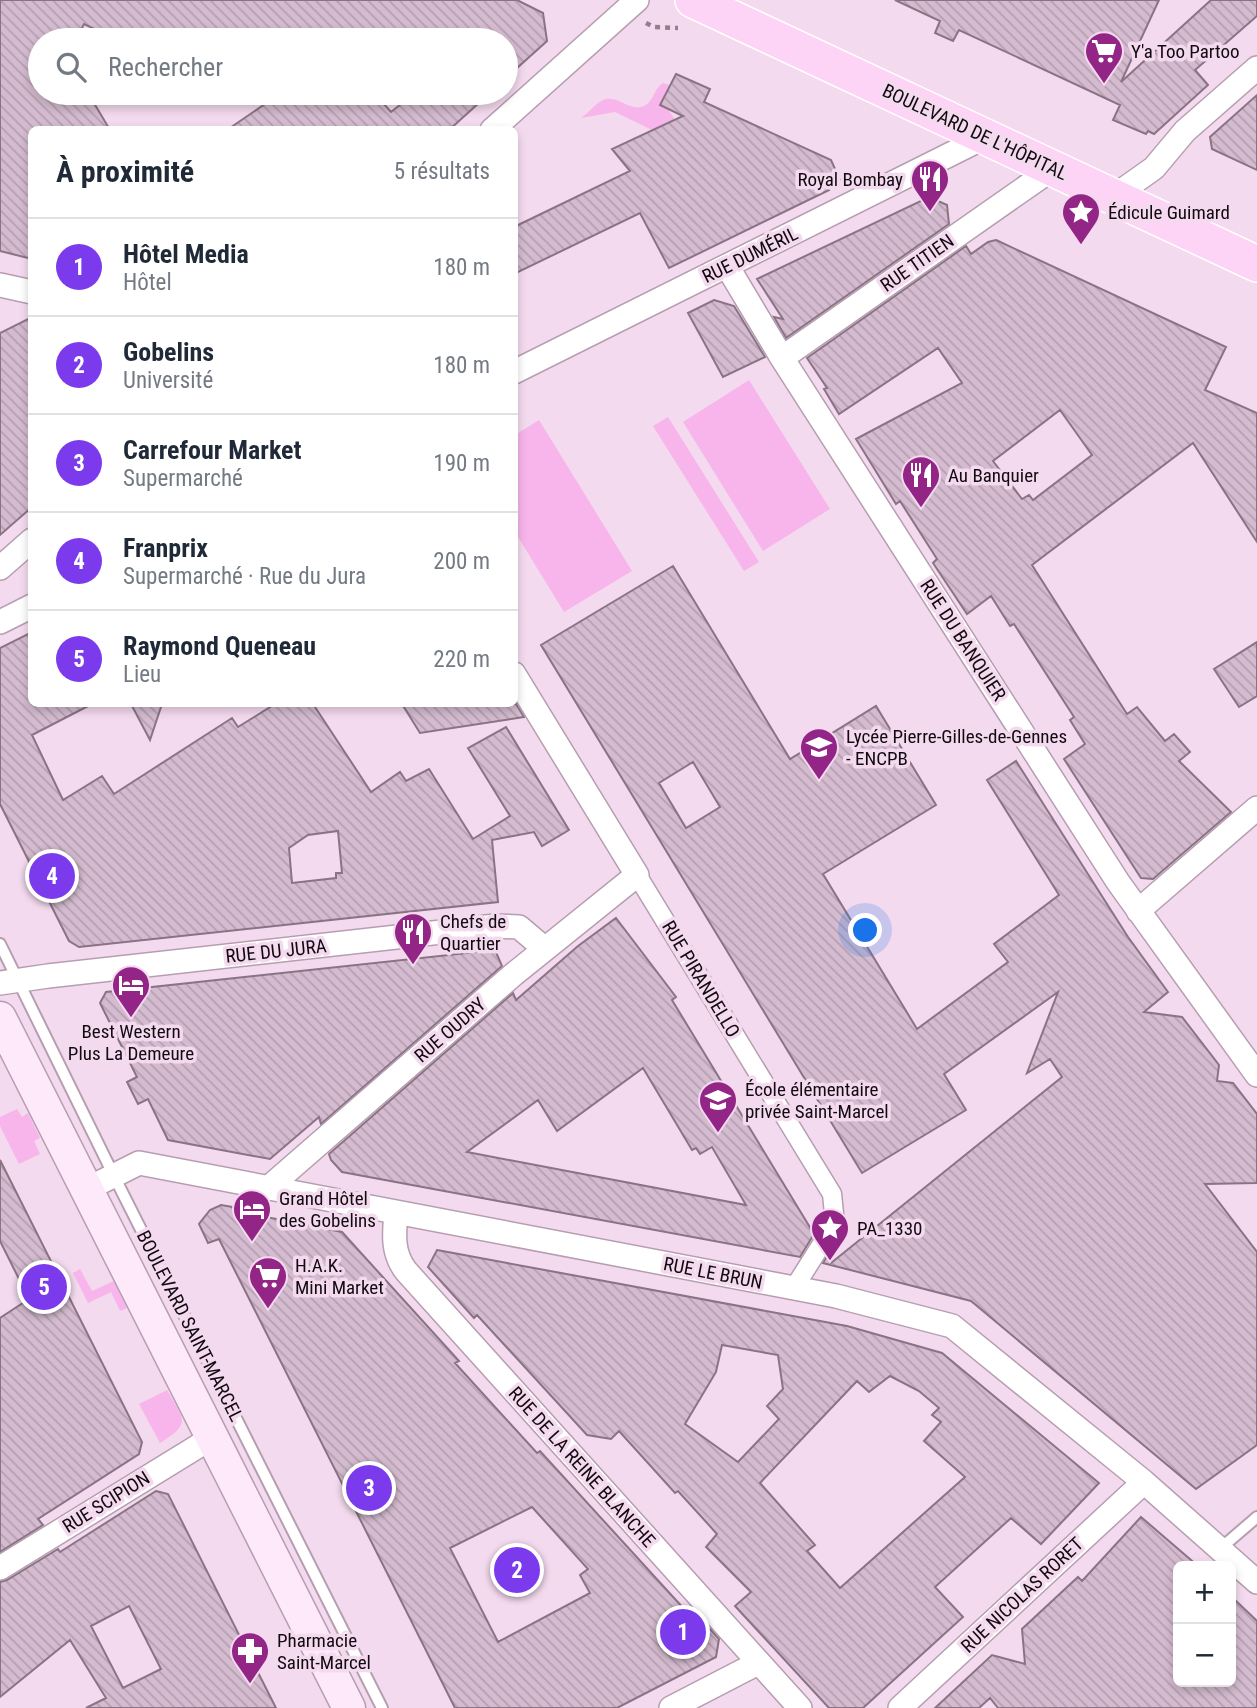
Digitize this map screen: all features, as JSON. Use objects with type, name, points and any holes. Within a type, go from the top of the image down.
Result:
[{"type":"main road","name":"BOULEVARD DE L'HÔPITAL","points":[[693,0],[1257,264]]},
{"type":"main road","name":"BOULEVARD SAINT-MARCEL","points":[[0,1018],[100,1182],[213,1437],[349,1708]]},
{"type":"street","points":[[496,126],[637,0]]},
{"type":"street","points":[[1113,197],[1154,168],[1185,131],[1257,68]]},
{"type":"street","name":"RUE DUMÉRIL","points":[[518,370],[985,137]]},
{"type":"street","name":"RUE TITIEN","points":[[782,358],[1052,169]]},
{"type":"street","name":"RUE DU BANQUIER","points":[[727,266],[782,358],[1138,911],[1257,1075]]},
{"type":"street","points":[[0,284],[28,291]]},
{"type":"street","points":[[0,568],[28,544]]},
{"type":"street","points":[[0,622],[28,608]]},
{"type":"street","name":"RUE PIRANDELLO","points":[[518,681],[832,1194],[835,1223],[794,1288]]},
{"type":"street","points":[[1138,911],[1257,808]]},
{"type":"street","name":"RUE OUDRY","points":[[267,1189],[545,949],[637,875]]},
{"type":"street","name":"RUE DU JURA","points":[[9,982],[495,926],[519,927],[545,949]]},
{"type":"street","name":"RUE LE BRUN","points":[[100,1182],[139,1163],[836,1296],[952,1326],[1144,1482],[1257,1582]]},
{"type":"street","name":"RUE DE LA REINE BLANCHE","points":[[396,1213],[396,1253],[406,1271],[800,1708]]},
{"type":"street","name":"RUE SCIPION","points":[[0,1568],[213,1437]]},
{"type":"street","name":"RUE NICOLAS RORET","points":[[900,1708],[1144,1482]]},
{"type":"street","points":[[671,1708],[758,1663]]},
{"type":"lane","name":"BOULEVARD SAINT-MARCEL","points":[[0,944],[9,982],[100,1182],[382,1708]]},
{"type":"lane","points":[[1221,1548],[1257,1517]]},
{"type":"shaded area","points":[[663,83],[669,85],[660,105],[668,109],[675,120],[652,130],[615,112],[581,118],[600,102],[608,99],[641,107],[651,100]]},
{"type":"shaded area","points":[[749,380],[830,509],[763,551],[683,422]]},
{"type":"shaded area","points":[[668,417],[759,562],[744,571],[653,426]]},
{"type":"shaded area","points":[[539,420],[632,571],[564,612],[518,537],[518,433]]},
{"type":"shaded area","points":[[17,1109],[22,1117],[28,1113],[40,1138],[34,1141],[40,1154],[19,1164],[0,1126],[0,1117]]},
{"type":"shaded area","points":[[80,1269],[92,1291],[114,1281],[127,1308],[120,1311],[111,1292],[88,1303],[73,1273]]},
{"type":"shaded area","points":[[167,1390],[182,1420],[177,1430],[160,1443],[139,1404]]},
{"type":"building","points":[[0,0],[517,0],[543,13],[547,41],[518,67],[518,28],[92,28],[84,24],[82,28],[28,28],[28,105],[95,105],[108,126],[28,126],[28,258],[0,251]]},
{"type":"building","points":[[895,0],[1159,0],[1121,82],[1211,0],[1257,0],[1257,16],[1195,70],[1208,85],[1154,134],[1148,131],[1146,134],[1113,120],[1120,105],[959,30],[953,41],[935,33],[940,21]]},
{"type":"building","points":[[676,74],[710,89],[704,102],[831,160],[840,180],[827,187],[829,190],[669,268],[640,213],[518,272],[518,225],[630,171],[612,149],[683,116],[660,105]]},
{"type":"building","points":[[1257,95],[1257,170],[1212,149],[1210,137]]},
{"type":"building","points":[[263,105],[385,105],[391,112],[400,105],[477,105],[453,126],[233,126]]},
{"type":"building","points":[[929,197],[947,205],[949,224],[786,338],[774,317],[783,319],[757,279]]},
{"type":"building","points":[[996,240],[1226,347],[1205,390],[1257,413],[1257,542],[1193,443],[1032,565],[1127,714],[1137,707],[1165,741],[1174,734],[1190,752],[1179,761],[1231,812],[1153,879],[1141,878],[1064,759],[1085,744],[1070,720],[1074,717],[1014,624],[1010,626],[991,596],[967,614],[933,563],[937,559],[900,501],[896,504],[856,439],[962,383],[938,348],[839,414],[824,389],[827,388],[807,358],[966,246],[971,254],[988,242]],"holes":[[[1060,410],[1092,455],[1033,500],[1029,495],[1022,499],[993,461]]]},
{"type":"building","points":[[714,300],[734,306],[765,357],[723,377],[688,313]]},
{"type":"building","points":[[28,319],[28,510],[0,535],[0,333]]},
{"type":"building","points":[[673,566],[790,759],[876,706],[936,805],[823,874],[917,1029],[1008,962],[994,944],[1059,895],[987,780],[1016,761],[1128,937],[1168,992],[1144,1012],[1182,1017],[1219,1065],[1217,1081],[1233,1083],[1257,1114],[1257,1183],[1205,1184],[1257,1252],[1257,1445],[1196,1489],[971,1301],[823,1263],[827,1256],[831,1263],[1062,1077],[1050,1059],[1027,1073],[1058,992],[944,1074],[966,1110],[862,1173],[541,645]],"holes":[[[693,762],[720,807],[686,828],[659,783]]]},
{"type":"building","points":[[28,634],[28,707],[86,707],[32,735],[63,800],[102,776],[114,794],[232,718],[238,727],[270,707],[315,707],[371,792],[400,772],[406,781],[429,769],[473,839],[510,816],[468,748],[506,727],[569,830],[542,846],[534,832],[492,840],[498,902],[79,947],[69,941],[0,804],[0,648]],"holes":[[[338,831],[342,873],[336,873],[336,878],[292,883],[289,848],[308,835]]]},
{"type":"building","points":[[1257,642],[1257,696],[1239,707],[1214,669]]},
{"type":"building","points":[[133,707],[161,707],[150,740]]},
{"type":"building","points":[[404,707],[518,707],[524,717],[420,733]]},
{"type":"building","points":[[616,918],[676,997],[672,1000],[814,1234],[800,1257],[342,1172],[331,1160],[329,1154],[513,993],[516,1000],[578,946]],"holes":[[[643,1068],[692,1150],[696,1148],[700,1154],[712,1147],[746,1205],[467,1152],[538,1100],[557,1131]]]},
{"type":"building","points":[[495,950],[502,966],[321,1124],[319,1117],[270,1159],[168,1140],[148,1099],[138,1104],[127,1082],[137,1077],[100,1003],[106,992]]},
{"type":"building","points":[[0,1160],[142,1442],[139,1454],[38,1519],[43,1525],[0,1552],[0,1318],[29,1299],[0,1241]]},
{"type":"building","points":[[221,1205],[342,1232],[459,1361],[455,1363],[537,1453],[540,1451],[706,1633],[710,1629],[719,1639],[716,1657],[617,1708],[455,1708],[219,1239],[208,1243],[199,1224],[210,1210]],"holes":[[[532,1507],[588,1569],[580,1575],[590,1593],[498,1642],[450,1548]]]},
{"type":"building","points":[[437,1250],[847,1326],[942,1353],[1099,1483],[1041,1544],[1011,1518],[935,1587],[963,1617],[863,1708],[829,1708],[735,1606],[751,1592],[706,1547],[717,1534],[678,1491],[675,1493],[619,1431],[611,1439],[587,1435],[477,1315],[474,1318],[428,1267]],"holes":[[[722,1345],[778,1355],[783,1389],[767,1406],[779,1419],[738,1462],[685,1424],[716,1372]],[[890,1376],[919,1391],[939,1408],[932,1415],[941,1422],[924,1441],[965,1477],[840,1588],[807,1551],[815,1545],[760,1483],[857,1381],[869,1392]]]},
{"type":"building","points":[[156,1491],[168,1494],[276,1708],[86,1708],[106,1698],[70,1640],[0,1697],[0,1582],[58,1549],[60,1552]],"holes":[[[129,1606],[161,1669],[123,1688],[91,1626]]]},
{"type":"building","points":[[1141,1517],[1192,1561],[1173,1561],[1173,1687],[1236,1687],[1236,1601],[1257,1621],[1257,1708],[998,1708],[990,1698],[979,1708],[935,1708],[992,1655],[1025,1664],[1022,1629],[1078,1577],[1082,1581]]},
{"type":"place","name":"Y'a Too Partoo","points":[[1104,85]]},
{"type":"place","name":"Royal Bombay","points":[[930,213]]},
{"type":"place","name":"Édicule Guimard","points":[[1081,246]]},
{"type":"place","name":"Au Banquier","points":[[921,509]]},
{"type":"place","name":"Lycée Pierre-Gilles-de-Gennes - ENCPB","points":[[819,781]]},
{"type":"place","name":"Franprix","points":[[52,876]]},
{"type":"place","name":"Chefs de Quartier","points":[[413,966]]},
{"type":"place","name":"Best Western Plus La Demeure","points":[[131,1019]]},
{"type":"place","name":"École élémentaire privée Saint-Marcel","points":[[718,1134]]},
{"type":"place","name":"Grand Hôtel des Gobelins","points":[[252,1243]]},
{"type":"place","name":"PA_1330","points":[[830,1262]]},
{"type":"place","name":"Raymond Queneau","points":[[44,1287]]},
{"type":"place","name":"H.A.K. Mini Market","points":[[268,1310]]},
{"type":"place","name":"Carrefour Market","points":[[369,1488]]},
{"type":"place","name":"Gobelins","points":[[517,1570]]},
{"type":"place","name":"Hôtel Media","points":[[683,1632]]},
{"type":"place","name":"Pharmacie Saint-Marcel","points":[[250,1685]]}]
